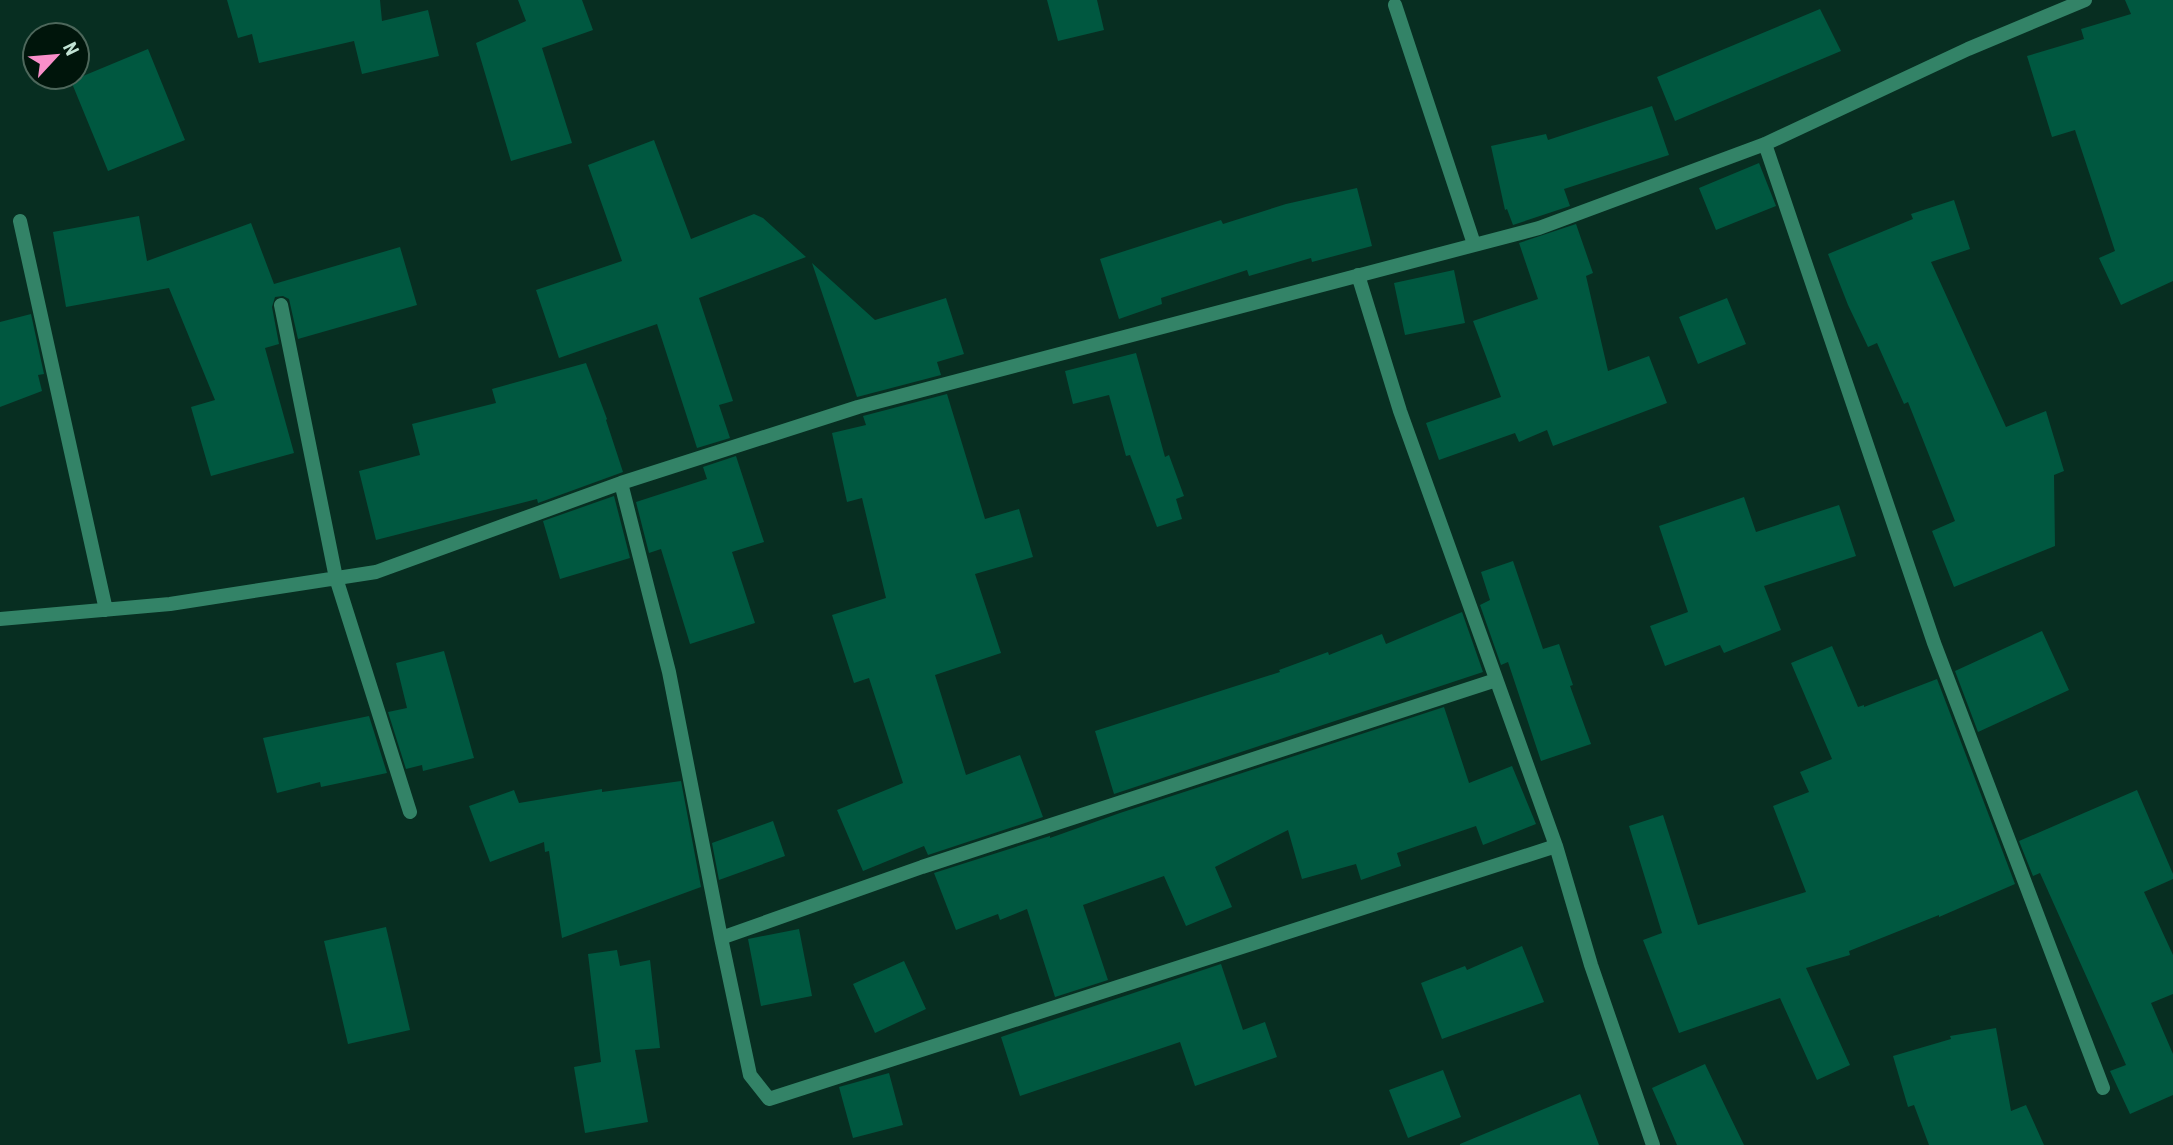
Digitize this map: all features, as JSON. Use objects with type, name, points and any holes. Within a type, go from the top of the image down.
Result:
[{"type":"street","points":[[0,619],[170,604],[376,572],[621,483],[858,407],[1539,228],[1765,144],[1968,49],[2085,0]]},
{"type":"street","points":[[1395,5],[1474,244]]},
{"type":"street","points":[[1765,144],[1934,643],[2103,1088]]},
{"type":"street","points":[[20,221],[106,610]]},
{"type":"street","points":[[1358,275],[1400,411],[1556,846],[1591,965],[1653,1145]]},
{"type":"street","points":[[281,305],[336,578],[410,811]]},
{"type":"street","points":[[621,483],[670,672],[750,1075],[769,1099],[1556,846]]},
{"type":"street","points":[[721,938],[922,867],[1496,680]]},
{"type":"building","points":[[227,0],[380,0],[382,21],[428,10],[439,56],[362,74],[354,41],[259,63],[252,34],[238,38]]},
{"type":"building","points":[[518,0],[582,0],[593,30],[542,48],[572,143],[511,161],[476,43],[526,21]]},
{"type":"building","points":[[1047,0],[1097,0],[1104,30],[1058,41]]},
{"type":"building","points":[[2125,0],[2173,0],[2173,281],[2121,305],[2099,258],[2115,251],[2075,130],[2052,137],[2027,56],[2084,39],[2081,29],[2131,14]]},
{"type":"building","points":[[1820,9],[1841,51],[1675,121],[1657,77]]},
{"type":"building","points":[[148,49],[185,140],[108,171],[75,91],[91,91],[91,73]]},
{"type":"building","points":[[1652,106],[1669,155],[1564,189],[1570,206],[1513,225],[1507,209],[1505,210],[1491,146],[1546,134],[1548,140]]},
{"type":"building","points":[[654,140],[691,239],[754,214],[763,218],[806,257],[699,298],[733,401],[719,405],[730,438],[697,448],[657,324],[559,358],[536,290],[622,261],[588,165]]},
{"type":"building","points":[[1759,163],[1776,206],[1716,230],[1699,188]]},
{"type":"building","points":[[1357,188],[1372,246],[1312,262],[1311,258],[1249,276],[1247,270],[1161,298],[1162,304],[1119,319],[1100,259],[1221,220],[1223,224],[1286,204]]},
{"type":"building","points":[[1954,200],[1970,249],[1931,262],[2006,427],[2046,411],[2064,471],[2054,475],[2055,546],[1954,587],[1932,531],[1955,521],[1908,402],[1904,404],[1877,343],[1868,347],[1828,254],[1913,219],[1911,214]]},
{"type":"building","points":[[139,216],[147,261],[251,223],[274,284],[400,247],[417,305],[298,339],[289,299],[283,296],[275,297],[272,307],[279,344],[265,348],[294,453],[211,476],[191,407],[215,400],[169,288],[66,307],[53,232]]},
{"type":"building","points":[[1576,224],[1593,273],[1586,276],[1608,371],[1649,356],[1667,403],[1553,446],[1547,430],[1519,442],[1515,433],[1439,460],[1426,423],[1501,397],[1473,321],[1538,299],[1519,243]]},
{"type":"building","points":[[812,263],[875,320],[946,298],[964,354],[937,362],[941,375],[857,397]]},
{"type":"building","points":[[1454,270],[1465,323],[1405,335],[1394,283]]},
{"type":"building","points":[[1727,298],[1746,344],[1698,364],[1679,317]]},
{"type":"building","points":[[31,314],[44,374],[38,375],[42,391],[0,407],[0,322]]},
{"type":"building","points":[[1136,353],[1165,457],[1169,455],[1184,496],[1176,499],[1182,519],[1157,527],[1130,455],[1126,456],[1109,395],[1073,404],[1065,371]]},
{"type":"building","points":[[586,363],[623,472],[538,503],[537,499],[376,540],[359,471],[420,455],[412,424],[496,403],[492,389]]},
{"type":"building","points":[[947,394],[985,519],[1019,509],[1033,557],[975,574],[1001,653],[935,675],[966,775],[1020,755],[1043,817],[928,855],[924,846],[863,871],[837,810],[903,783],[869,678],[854,683],[832,615],[886,598],[862,498],[847,502],[832,433],[866,425],[863,416]]},
{"type":"building","points":[[736,456],[764,542],[732,552],[755,623],[690,644],[661,549],[649,553],[636,502],[707,479],[703,467]]},
{"type":"building","points":[[614,496],[630,558],[560,579],[543,521]]},
{"type":"building","points":[[1744,497],[1756,532],[1839,505],[1856,556],[1764,586],[1781,630],[1724,653],[1720,645],[1665,666],[1650,626],[1688,612],[1659,526]]},
{"type":"building","points":[[1513,561],[1543,649],[1559,644],[1573,685],[1570,686],[1591,744],[1541,761],[1508,662],[1501,665],[1480,605],[1490,600],[1481,572]]},
{"type":"building","points":[[1462,612],[1483,672],[1114,794],[1095,731],[1280,672],[1279,670],[1328,652],[1329,655],[1382,634],[1386,644]]},
{"type":"building","points":[[2042,631],[2069,690],[1978,732],[1955,671]]},
{"type":"building","points":[[1832,646],[1858,707],[1937,679],[2015,884],[1939,917],[1849,951],[1850,955],[1806,968],[1850,1065],[1817,1080],[1780,998],[1679,1033],[1643,940],[1662,933],[1629,826],[1663,815],[1698,925],[1806,892],[1773,806],[1809,792],[1800,772],[1832,759],[1791,663]]},
{"type":"building","points":[[444,651],[474,758],[423,771],[422,765],[406,769],[388,712],[407,708],[396,663]]},
{"type":"building","points":[[1444,707],[1469,783],[1512,766],[1536,824],[1483,845],[1476,826],[1397,853],[1401,866],[1361,880],[1356,864],[1302,879],[1288,830],[1215,867],[1232,907],[1186,926],[1164,876],[1083,905],[1108,980],[1055,997],[1027,909],[1000,920],[998,914],[956,930],[934,873],[1050,838]]},
{"type":"building","points":[[369,716],[387,773],[321,787],[320,782],[277,793],[263,738]]},
{"type":"building","points":[[681,781],[701,887],[562,938],[549,851],[545,852],[544,842],[490,862],[469,806],[514,790],[519,803],[602,789],[602,792]]},
{"type":"building","points":[[2137,790],[2173,874],[2173,879],[2144,892],[2173,955],[2173,994],[2151,1003],[2173,1054],[2173,1095],[2130,1114],[2110,1071],[2126,1065],[2040,873],[2033,876],[2019,841]]},
{"type":"building","points":[[773,821],[785,856],[719,880],[712,843]]},
{"type":"building","points":[[386,927],[410,1030],[348,1044],[324,941]]},
{"type":"building","points":[[799,929],[812,996],[761,1006],[748,939]]},
{"type":"building","points":[[1522,946],[1544,1002],[1442,1039],[1421,983],[1465,966],[1467,970]]},
{"type":"building","points":[[617,950],[620,966],[650,960],[660,1048],[635,1050],[648,1122],[585,1133],[574,1067],[601,1062],[588,954]]},
{"type":"building","points":[[904,961],[926,1009],[875,1033],[853,984]]},
{"type":"building","points":[[1221,964],[1243,1030],[1265,1022],[1277,1057],[1195,1086],[1180,1042],[1020,1096],[1001,1037]]},
{"type":"building","points":[[1996,1028],[2011,1111],[2026,1105],[2044,1145],[1929,1145],[1914,1105],[1908,1107],[1893,1056],[1951,1039],[1950,1036]]},
{"type":"building","points":[[1705,1064],[1744,1145],[1677,1145],[1652,1088]]},
{"type":"building","points":[[1443,1070],[1461,1117],[1408,1138],[1389,1090]]},
{"type":"building","points":[[889,1073],[903,1125],[853,1138],[839,1087]]},
{"type":"building","points":[[1580,1094],[1599,1145],[1460,1145],[1460,1144]]}]
